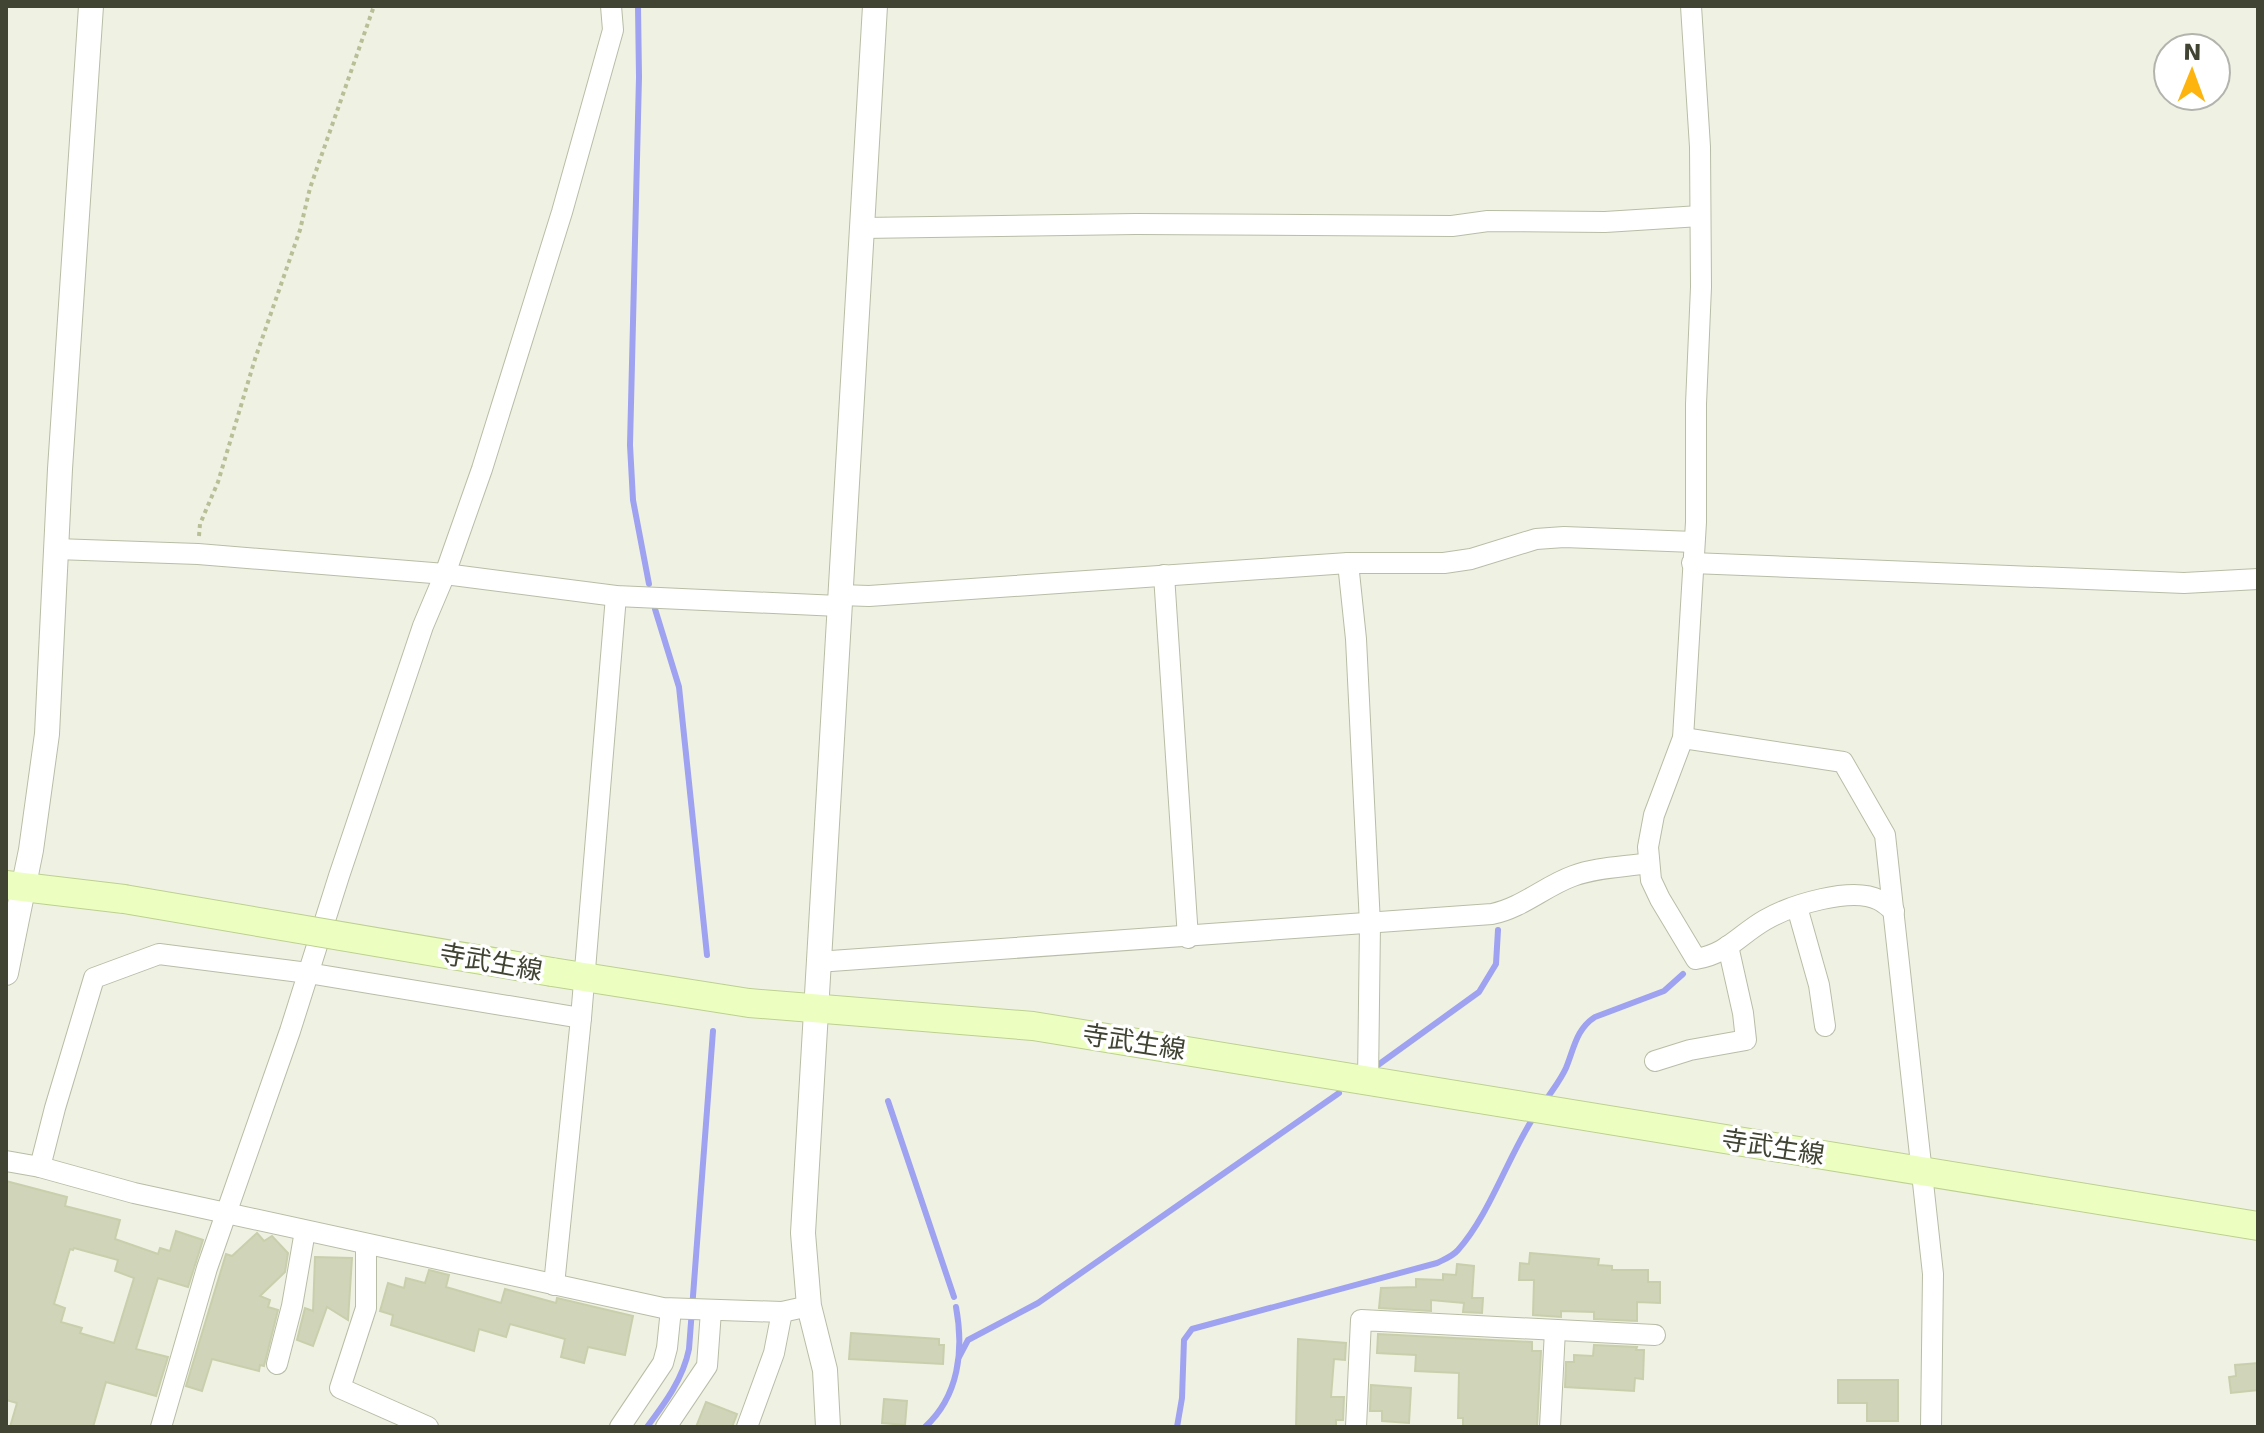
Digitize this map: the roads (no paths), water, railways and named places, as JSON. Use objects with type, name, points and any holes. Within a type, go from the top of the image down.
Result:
[{"type":"main road","name":"寺武生線","points":[[15,886],[124,899],[749,1003],[816,1011],[1033,1026],[2258,1226]]},
{"type":"street","points":[[6,973],[15,886],[47,734],[91,6]]},
{"type":"street","points":[[161,1427],[207,1268],[228,1214],[423,626],[482,469],[562,212],[613,30],[611,6]]},
{"type":"street","points":[[828,1427],[825,1370],[809,1306],[803,1233],[875,6]]},
{"type":"street","points":[[1691,6],[1700,147],[1701,317],[1694,542],[1683,738],[1649,833],[1651,880],[1696,959],[1714,956],[1766,919],[1797,907],[1852,894],[1878,899],[1894,911]]},
{"type":"street","points":[[862,228],[1136,224],[1452,226],[1488,221],[1605,222],[1700,216]]},
{"type":"street","points":[[56,549],[198,554],[445,574],[616,596],[840,601],[869,596],[1348,563],[1444,563],[1471,559],[1536,539],[1564,537],[1694,542]]},
{"type":"street","points":[[1348,563],[1356,639],[1370,924],[1368,1081]]},
{"type":"street","points":[[1692,563],[2184,583],[2258,579]]},
{"type":"street","points":[[1164,575],[1188,938]]},
{"type":"street","points":[[554,1285],[581,1018],[616,596]]},
{"type":"street","points":[[1683,738],[1843,762],[1885,835],[1933,1274],[1931,1427]]},
{"type":"street","points":[[817,962],[1188,938],[1500,913],[1576,875],[1649,863]]},
{"type":"street","points":[[1797,907],[1819,985],[1825,1026]]},
{"type":"street","points":[[1655,1061],[1690,1050],[1746,1040],[1728,946]]},
{"type":"street","points":[[40,1167],[94,978],[159,954],[308,973],[581,1018]]},
{"type":"street","points":[[6,1161],[366,1245],[674,1310],[782,1312],[809,1306]]},
{"type":"street","points":[[277,1364],[292,1306],[305,1231]]},
{"type":"street","points":[[366,1245],[366,1308],[340,1388],[428,1427]]},
{"type":"street","points":[[620,1427],[663,1363],[674,1310]]},
{"type":"street","points":[[666,1427],[707,1366],[709,1311]]},
{"type":"street","points":[[747,1427],[774,1353],[782,1312]]},
{"type":"street","points":[[1356,1427],[1361,1320],[1655,1335]]},
{"type":"street","points":[[1550,1427],[1555,1330]]},
{"type":"waterway","points":[[638,6],[630,445],[633,500],[649,584]]},
{"type":"waterway","points":[[655,609],[679,687],[707,955]]},
{"type":"waterway","points":[[1378,1065],[1479,992],[1496,964],[1498,930]]},
{"type":"waterway","points":[[1548,1097],[1564,1072],[1580,1033],[1589,1022],[1664,991],[1683,974]]},
{"type":"waterway","points":[[647,1427],[678,1381],[689,1349],[713,1031]]},
{"type":"waterway","points":[[959,1357],[968,1340],[1038,1303],[1339,1093]]},
{"type":"waterway","points":[[888,1101],[954,1297]]},
{"type":"waterway","points":[[1177,1427],[1182,1398],[1184,1340],[1192,1329],[1437,1263],[1451,1256],[1480,1219],[1535,1115]]},
{"type":"waterway","points":[[925,1427],[945,1401],[956,1372],[959,1356],[956,1307]]}]
